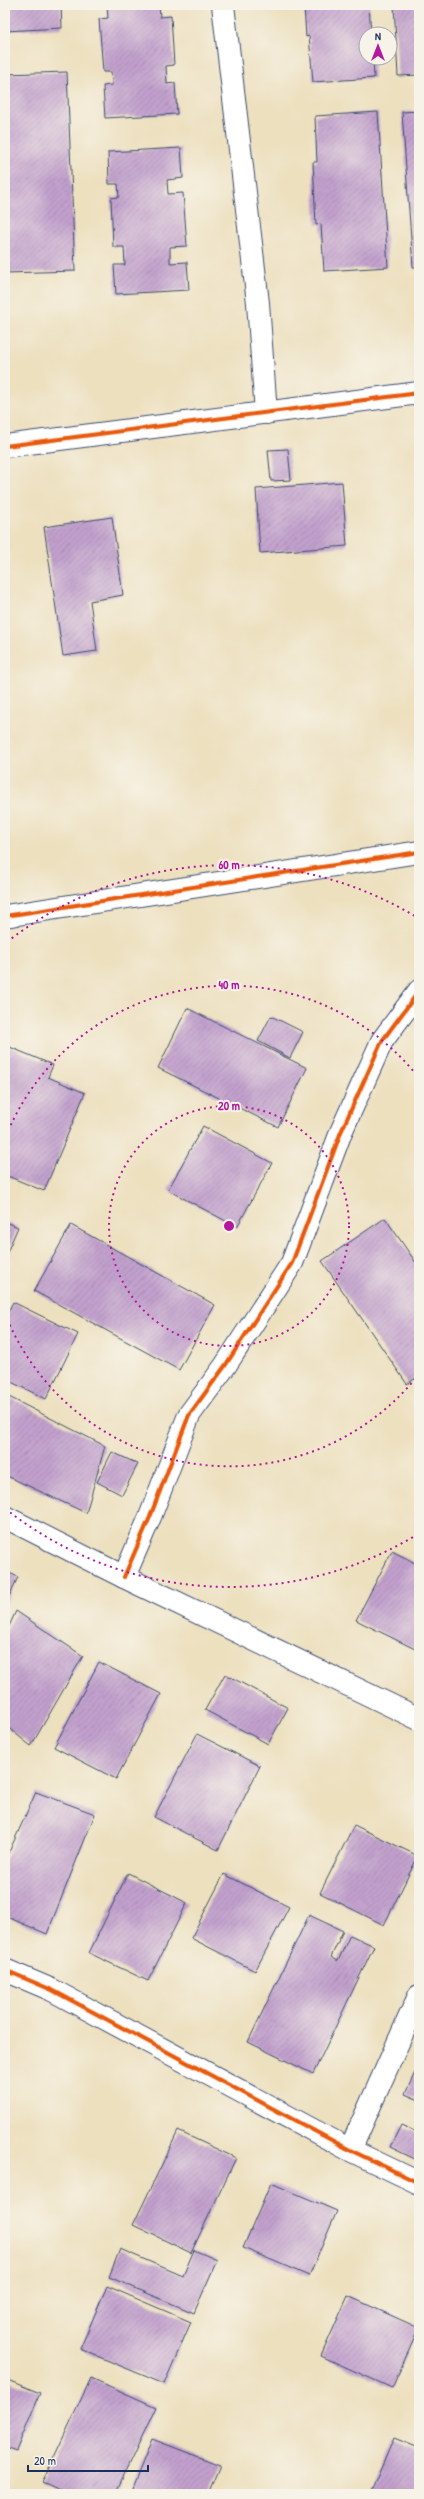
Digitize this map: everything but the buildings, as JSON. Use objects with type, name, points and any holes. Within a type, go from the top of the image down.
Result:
[{"type":"street","points":[[223,5],[258,303],[266,413]]},
{"type":"street","points":[[5,446],[419,393]]},
{"type":"street","points":[[5,916],[419,852]]},
{"type":"street","points":[[124,1577],[189,1415],[225,1366],[292,1263],[341,1132],[382,1041],[419,991]]},
{"type":"street","points":[[5,1517],[124,1577],[419,1719]]},
{"type":"street","points":[[5,1970],[52,1990],[350,2150],[419,2183]]},
{"type":"street","points":[[350,2150],[419,1996]]},
{"type":"cycle path","points":[[5,446],[419,393]]},
{"type":"cycle path","points":[[5,916],[419,852]]},
{"type":"cycle path","points":[[124,1577],[150,1517],[189,1415],[225,1366],[292,1263],[341,1132],[382,1041],[419,991]]},
{"type":"cycle path","points":[[5,1970],[52,1990],[350,2150],[419,2183]]}]
